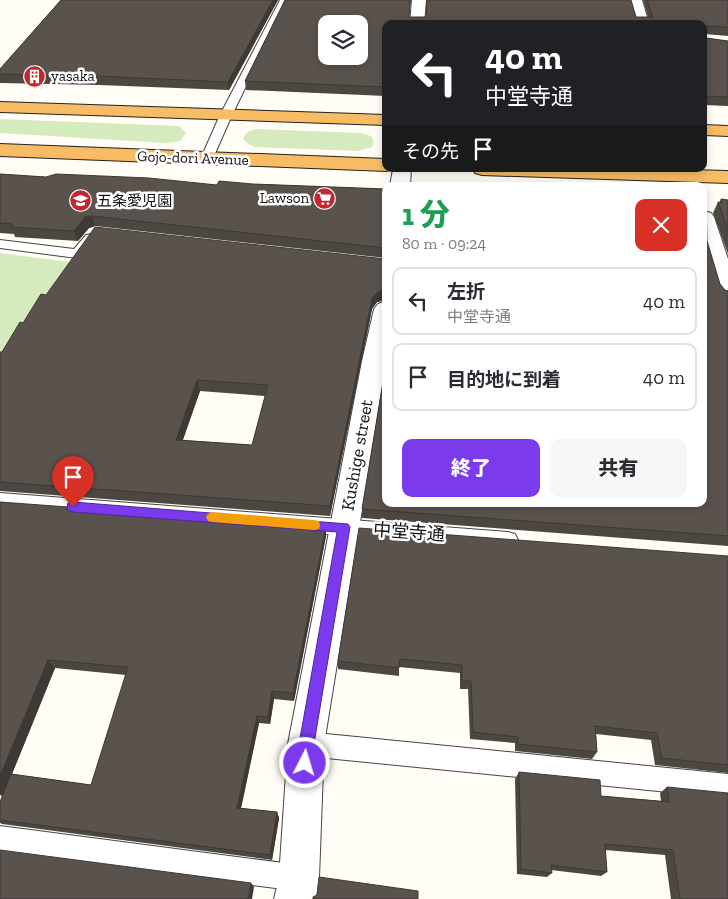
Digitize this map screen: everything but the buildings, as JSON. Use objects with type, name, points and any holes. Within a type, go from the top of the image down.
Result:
[{"type":"highway","points":[[0,107],[382,120]]},
{"type":"highway","points":[[707,130],[728,131]]},
{"type":"highway","name":"Gojo-dori Avenue","points":[[0,150],[382,165]]},
{"type":"highway","points":[[535,172],[693,181],[728,177]]},
{"type":"street","points":[[417,20],[419,0]]},
{"type":"street","points":[[635,0],[641,20]]},
{"type":"street","points":[[707,227],[728,294]]},
{"type":"street","name":"Kushige street","points":[[297,888],[306,744],[374,361],[382,334]]},
{"type":"lane","points":[[207,158],[226,115],[284,0]]},
{"type":"lane","points":[[0,244],[78,254],[95,232],[105,233]]},
{"type":"lane","name":"中堂寺通","points":[[0,502],[521,541]]},
{"type":"lane","points":[[306,744],[728,786]]},
{"type":"lane","points":[[0,839],[297,888]]},
{"type":"green space","points":[[0,119],[179,126],[186,133],[180,141],[166,143],[0,133]]},
{"type":"green space","points":[[257,129],[360,133],[371,136],[374,141],[372,147],[358,151],[255,147],[243,139],[247,132]]},
{"type":"green space","points":[[0,253],[77,263],[0,360]]},
{"type":"slow traffic","points":[[212,517],[314,525]]},
{"type":"place","name":"yasaka","points":[[35,76]]},
{"type":"place","name":"Lawson","points":[[325,198]]},
{"type":"place","name":"五条愛児園","points":[[81,201]]},
{"type":"route","points":[[73,507],[344,527],[306,744],[305,763]]}]
